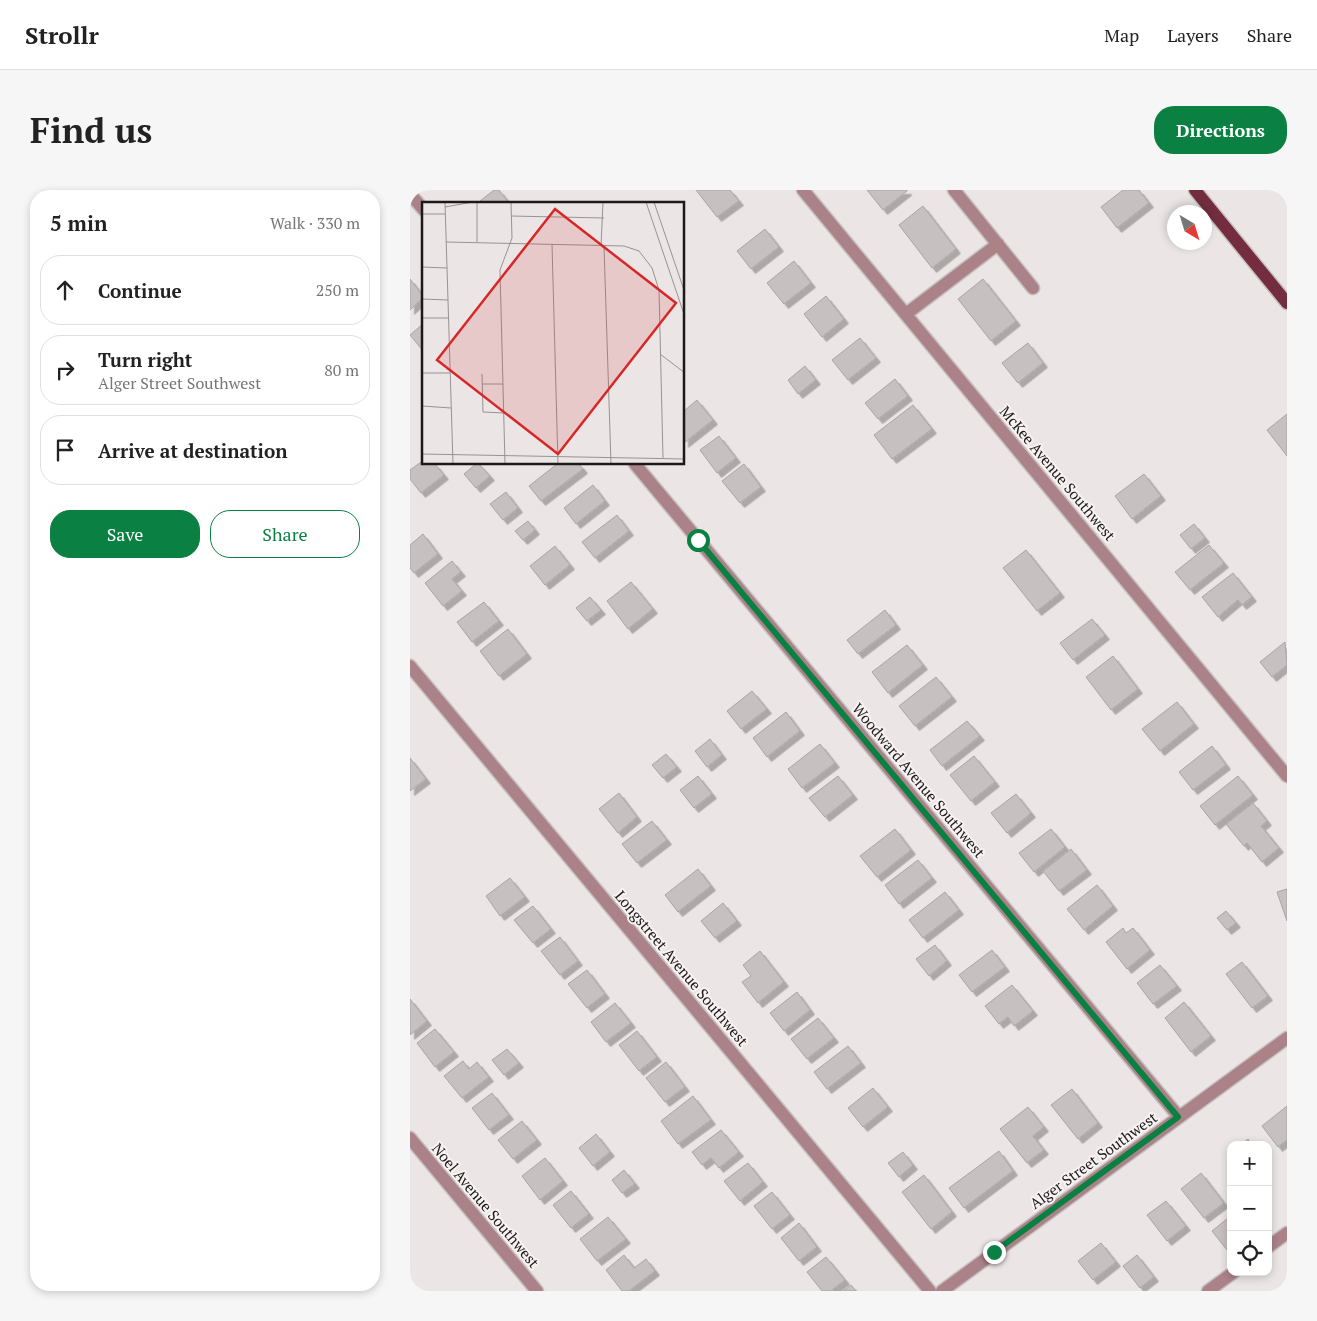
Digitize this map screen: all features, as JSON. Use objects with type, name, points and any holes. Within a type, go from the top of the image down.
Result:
[{"type":"main road","points":[[1195,190],[1287,302]]},
{"type":"street","name":"McKee Avenue Southwest","points":[[803,190],[1287,776]]},
{"type":"street","points":[[954,190],[1034,288]]},
{"type":"street","points":[[410,194],[422,208]]},
{"type":"street","points":[[906,314],[998,244]]},
{"type":"street","name":"Woodward Avenue Southwest","points":[[636,465],[1178,1117]]},
{"type":"street","name":"Longstreet Avenue Southwest","points":[[410,666],[930,1291]]},
{"type":"street","name":"Alger Street Southwest","points":[[947,1289],[1287,1038]]},
{"type":"street","name":"Noel Avenue Southwest","points":[[410,1138],[537,1291]]},
{"type":"street","points":[[1272,1244],[1287,1233]]},
{"type":"street","points":[[1208,1291],[1229,1276]]},
{"type":"building","points":[[494,190],[499,190],[508,202],[481,202]]},
{"type":"building","points":[[696,190],[730,190],[739,201],[717,217]]},
{"type":"building","points":[[867,190],[907,190],[907,191],[883,210]]},
{"type":"building","points":[[1123,190],[1139,190],[1149,203],[1117,228],[1101,207]]},
{"type":"building","points":[[923,206],[956,249],[932,268],[899,225]]},
{"type":"building","points":[[765,229],[779,247],[751,269],[737,251]]},
{"type":"building","points":[[794,261],[811,283],[784,304],[767,283]]},
{"type":"building","points":[[410,279],[422,294],[422,299],[410,310]]},
{"type":"building","points":[[983,279],[1016,321],[991,341],[958,299]]},
{"type":"building","points":[[826,296],[844,319],[822,337],[804,314]]},
{"type":"building","points":[[422,325],[422,350],[410,335]]},
{"type":"building","points":[[860,338],[876,358],[848,380],[832,360]]},
{"type":"building","points":[[1028,343],[1043,363],[1018,383],[1002,363]]},
{"type":"building","points":[[805,366],[816,380],[798,394],[788,380]]},
{"type":"building","points":[[895,379],[908,396],[878,419],[865,403]]},
{"type":"building","points":[[697,400],[713,420],[685,442],[685,410]]},
{"type":"building","points":[[913,405],[932,429],[892,459],[874,435]]},
{"type":"building","points":[[1287,414],[1287,456],[1267,430]]},
{"type":"building","points":[[719,436],[736,458],[717,473],[700,450]]},
{"type":"building","points":[[422,461],[422,465],[436,465],[444,475],[421,493],[410,479],[410,470]]},
{"type":"building","points":[[744,464],[761,487],[740,503],[722,481]]},
{"type":"building","points":[[475,465],[480,465],[490,476],[476,488],[464,474]]},
{"type":"building","points":[[556,465],[580,465],[583,469],[541,501],[529,486]]},
{"type":"building","points":[[1144,474],[1161,496],[1132,519],[1115,496]]},
{"type":"building","points":[[593,485],[605,501],[576,524],[564,508]]},
{"type":"building","points":[[506,492],[518,508],[503,520],[490,504]]},
{"type":"building","points":[[617,515],[629,531],[595,558],[582,542]]},
{"type":"building","points":[[528,521],[535,530],[523,540],[515,531]]},
{"type":"building","points":[[1194,524],[1205,538],[1191,549],[1180,535]]},
{"type":"building","points":[[423,534],[438,554],[414,573],[410,568],[410,545]]},
{"type":"building","points":[[1209,545],[1224,563],[1190,590],[1175,572]]},
{"type":"building","points":[[555,546],[570,565],[545,585],[530,566]]},
{"type":"building","points":[[1026,550],[1060,593],[1037,611],[1003,568]]},
{"type":"building","points":[[452,561],[461,572],[452,579],[462,591],[443,606],[425,583]]},
{"type":"building","points":[[1233,573],[1252,597],[1242,605],[1238,600],[1218,617],[1202,597]]},
{"type":"building","points":[[631,582],[653,609],[628,629],[607,601]]},
{"type":"building","points":[[590,597],[601,610],[587,621],[576,608]]},
{"type":"building","points":[[484,602],[499,621],[472,642],[457,622]]},
{"type":"building","points":[[885,610],[896,625],[858,654],[847,640]]},
{"type":"building","points":[[1092,619],[1105,635],[1073,660],[1060,643]]},
{"type":"building","points":[[508,629],[527,654],[499,676],[480,651]]},
{"type":"building","points":[[1285,642],[1287,665],[1272,677],[1260,662]]},
{"type":"building","points":[[907,645],[923,665],[888,693],[872,672]]},
{"type":"building","points":[[1113,656],[1138,689],[1111,710],[1086,677]]},
{"type":"building","points":[[936,677],[952,697],[915,726],[899,706]]},
{"type":"building","points":[[752,691],[767,709],[741,729],[727,711]]},
{"type":"building","points":[[1177,702],[1194,724],[1160,751],[1142,729]]},
{"type":"building","points":[[786,712],[800,731],[767,757],[753,738]]},
{"type":"building","points":[[967,721],[980,736],[942,766],[930,750]]},
{"type":"building","points":[[710,739],[722,755],[707,767],[695,751]]},
{"type":"building","points":[[820,744],[835,763],[802,788],[788,769]]},
{"type":"building","points":[[1212,746],[1226,765],[1193,790],[1179,772]]},
{"type":"building","points":[[666,754],[677,767],[663,778],[652,765]]},
{"type":"building","points":[[974,756],[995,782],[971,801],[950,775]]},
{"type":"building","points":[[410,758],[426,779],[410,791]]},
{"type":"building","points":[[698,776],[712,794],[694,808],[680,790]]},
{"type":"building","points":[[838,776],[853,795],[825,817],[809,798]]},
{"type":"building","points":[[1238,776],[1253,795],[1215,825],[1200,806]]},
{"type":"building","points":[[619,793],[637,817],[618,833],[599,809]]},
{"type":"building","points":[[1016,794],[1031,813],[1007,833],[991,813]]},
{"type":"building","points":[[1253,803],[1267,821],[1261,826],[1279,848],[1262,862],[1247,843],[1244,846],[1226,824]]},
{"type":"building","points":[[652,821],[667,840],[637,863],[622,844]]},
{"type":"building","points":[[895,829],[911,850],[877,877],[860,856]]},
{"type":"building","points":[[1051,829],[1065,847],[1034,872],[1019,853]]},
{"type":"building","points":[[1071,849],[1087,870],[1059,891],[1043,871]]},
{"type":"building","points":[[918,860],[932,878],[899,904],[885,885]]},
{"type":"building","points":[[698,869],[711,886],[678,912],[665,895]]},
{"type":"building","points":[[510,878],[525,897],[500,916],[486,896]]},
{"type":"building","points":[[1097,885],[1113,906],[1084,930],[1067,909]]},
{"type":"building","points":[[1287,889],[1287,921],[1277,892]]},
{"type":"building","points":[[945,892],[959,910],[923,938],[909,920]]},
{"type":"building","points":[[723,903],[737,921],[715,938],[701,921]]},
{"type":"building","points":[[533,906],[551,929],[533,943],[514,920]]},
{"type":"building","points":[[1226,911],[1236,923],[1227,930],[1217,918]]},
{"type":"building","points":[[1123,928],[1126,933],[1133,928],[1150,950],[1127,969],[1106,942]]},
{"type":"building","points":[[560,937],[578,961],[560,975],[541,951]]},
{"type":"building","points":[[935,945],[947,961],[929,976],[916,959]]},
{"type":"building","points":[[992,950],[1005,967],[972,992],[959,975]]},
{"type":"building","points":[[760,951],[784,982],[758,1003],[742,982],[751,976],[743,965]]},
{"type":"building","points":[[1242,962],[1268,996],[1252,1008],[1226,974]]},
{"type":"building","points":[[1160,965],[1177,986],[1153,1004],[1137,983]]},
{"type":"building","points":[[587,970],[605,994],[587,1008],[568,984]]},
{"type":"building","points":[[1012,985],[1033,1011],[1014,1026],[1008,1017],[999,1024],[985,1006]]},
{"type":"building","points":[[797,992],[810,1010],[784,1031],[770,1013]]},
{"type":"building","points":[[410,999],[427,1021],[410,1035]]},
{"type":"building","points":[[1184,1002],[1211,1036],[1191,1052],[1165,1018]]},
{"type":"building","points":[[615,1003],[631,1023],[606,1042],[591,1022]]},
{"type":"building","points":[[818,1018],[834,1038],[807,1059],[791,1039]]},
{"type":"building","points":[[435,1029],[454,1052],[435,1067],[417,1043]]},
{"type":"building","points":[[637,1031],[657,1057],[639,1071],[619,1045]]},
{"type":"building","points":[[848,1046],[861,1063],[827,1089],[814,1072]]},
{"type":"building","points":[[507,1049],[519,1063],[504,1075],[492,1060]]},
{"type":"building","points":[[463,1061],[469,1069],[477,1062],[489,1077],[462,1098],[444,1076]]},
{"type":"building","points":[[666,1062],[685,1087],[665,1102],[646,1078]]},
{"type":"building","points":[[873,1088],[888,1107],[863,1127],[848,1108]]},
{"type":"building","points":[[1072,1089],[1098,1123],[1078,1139],[1051,1105]]},
{"type":"building","points":[[492,1093],[509,1115],[489,1130],[472,1108]]},
{"type":"building","points":[[693,1096],[711,1120],[678,1144],[661,1121]]},
{"type":"building","points":[[1287,1106],[1287,1140],[1278,1147],[1262,1126]]},
{"type":"building","points":[[1028,1107],[1044,1127],[1033,1136],[1044,1150],[1027,1163],[1000,1129]]},
{"type":"building","points":[[522,1121],[537,1140],[513,1159],[498,1140]]},
{"type":"building","points":[[721,1130],[739,1152],[719,1168],[711,1158],[702,1165],[692,1152]]},
{"type":"building","points":[[596,1134],[610,1152],[593,1166],[579,1148]]},
{"type":"building","points":[[999,1151],[1013,1171],[964,1208],[949,1188]]},
{"type":"building","points":[[903,1152],[913,1165],[899,1177],[888,1163]]},
{"type":"building","points":[[545,1158],[563,1181],[540,1200],[522,1176]]},
{"type":"building","points":[[748,1163],[763,1182],[740,1201],[724,1181]]},
{"type":"building","points":[[624,1170],[635,1184],[622,1193],[612,1180]]},
{"type":"building","points":[[1201,1173],[1224,1203],[1204,1218],[1181,1189]]},
{"type":"building","points":[[924,1175],[952,1212],[931,1229],[902,1192]]},
{"type":"building","points":[[571,1191],[589,1214],[571,1228],[553,1205]]},
{"type":"building","points":[[772,1192],[790,1215],[772,1229],[754,1206]]},
{"type":"building","points":[[1166,1201],[1186,1226],[1167,1241],[1147,1215]]},
{"type":"building","points":[[608,1217],[626,1239],[597,1261],[580,1239]]},
{"type":"building","points":[[1227,1219],[1227,1250],[1212,1231]]},
{"type":"building","points":[[799,1223],[817,1247],[799,1261],[781,1238]]},
{"type":"building","points":[[1101,1243],[1116,1262],[1093,1280],[1078,1261]]},
{"type":"building","points":[[624,1255],[634,1268],[646,1259],[655,1271],[629,1291],[622,1291],[606,1270]]},
{"type":"building","points":[[1137,1255],[1154,1277],[1140,1288],[1123,1266]]},
{"type":"building","points":[[826,1257],[845,1280],[831,1291],[822,1291],[807,1272]]},
{"type":"building","points":[[851,1285],[856,1291],[843,1291]]},
{"type":"route","points":[[698,540],[1178,1117],[994,1252]]}]
